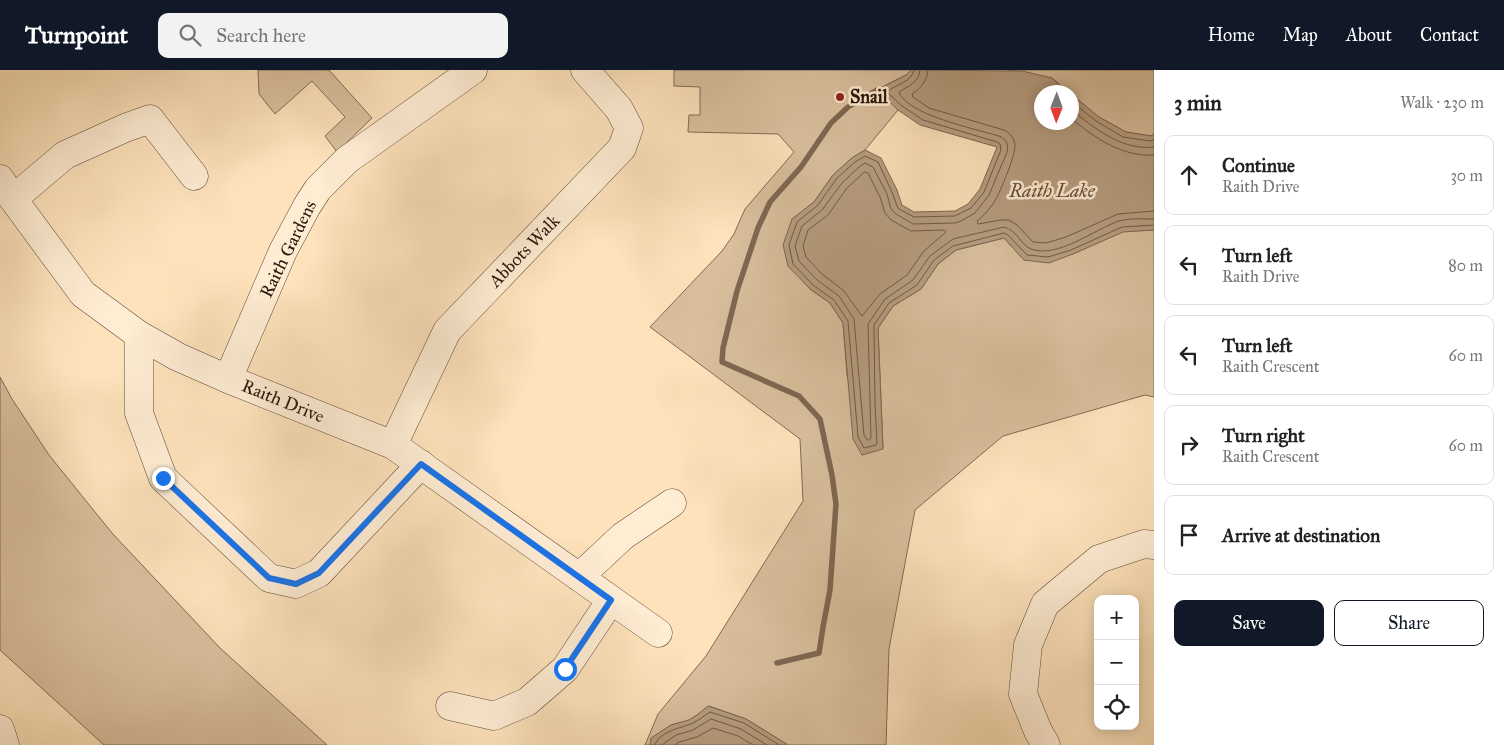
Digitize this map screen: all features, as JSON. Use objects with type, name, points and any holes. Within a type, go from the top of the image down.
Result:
[{"type":"street","name":"Raith Gardens","points":[[228,379],[283,251],[306,206],[318,189],[347,160],[473,70]]},
{"type":"street","name":"Abbots Walk","points":[[393,445],[447,331],[622,148],[629,128],[619,110],[585,70]]},
{"type":"street","name":"Raith Drive","points":[[194,176],[150,120],[125,128],[65,155],[6,189],[83,294],[139,335],[178,357],[228,379],[393,445],[658,633]]},
{"type":"street","points":[[139,335],[139,413],[163,478],[269,578],[296,584],[319,573],[421,464]]},
{"type":"street","points":[[579,577],[623,536],[672,504]]},
{"type":"street","points":[[1046,745],[1038,731],[1024,694],[1028,644],[1045,604],[1099,559],[1144,544],[1154,545]]},
{"type":"street","points":[[450,706],[494,716],[528,702],[565,669],[611,600]]},
{"type":"street","points":[[0,729],[5,745]]},
{"type":"shaded area","points":[[258,70],[329,70],[372,118],[337,152],[325,136],[345,117],[312,81],[275,114],[259,94]]},
{"type":"shaded area","points":[[674,70],[911,70],[906,75],[878,89],[898,110],[865,150],[852,158],[833,175],[814,202],[792,219],[810,289],[830,303],[843,323],[847,375],[862,455],[883,448],[878,328],[893,306],[921,289],[938,264],[956,250],[1004,238],[1024,260],[1073,254],[1123,231],[1154,230],[1154,397],[1145,395],[1003,436],[915,510],[889,649],[886,745],[788,745],[746,719],[709,706],[689,720],[671,725],[652,738],[650,745],[645,745],[658,714],[706,656],[803,501],[800,439],[650,327],[722,251],[734,234],[745,209],[794,152],[778,134],[688,132],[689,115],[700,115],[700,87],[674,86]]},
{"type":"shaded area","points":[[1007,70],[1154,70],[1154,134],[1151,136],[1126,132],[1099,117],[1079,101],[1079,85],[1060,85],[1052,78]]},
{"type":"shaded area","points":[[0,377],[12,399],[49,455],[112,533],[220,648],[327,745],[104,745],[0,650]]},
{"type":"water","name":"Raith Lake","points":[[911,70],[1022,71],[1052,78],[1060,85],[1034,85],[1034,130],[1079,130],[1079,101],[1099,117],[1126,132],[1151,136],[1154,134],[1154,230],[1123,232],[1049,263],[1024,260],[1004,238],[956,250],[938,264],[921,289],[893,306],[878,328],[883,449],[862,455],[853,439],[843,323],[830,303],[810,289],[788,266],[783,245],[792,219],[814,202],[833,175],[852,158],[865,150],[881,158],[897,190],[902,205],[914,212],[955,211],[968,204],[980,189],[997,147],[920,125],[898,110],[877,90],[906,75]]},
{"type":"water","points":[[708,706],[746,719],[788,745],[650,745],[651,738],[671,725],[689,720]]},
{"type":"waterway","points":[[777,663],[819,653],[830,590],[836,504],[832,475],[820,419],[799,396],[722,362],[723,348],[737,291],[758,228],[770,202],[801,167],[831,123],[848,107],[877,90],[884,89]]},
{"type":"place","name":"Snail","points":[[840,97]]},
{"type":"route","points":[[163,478],[269,578],[296,584],[319,573],[421,464],[611,600],[565,669]]}]
